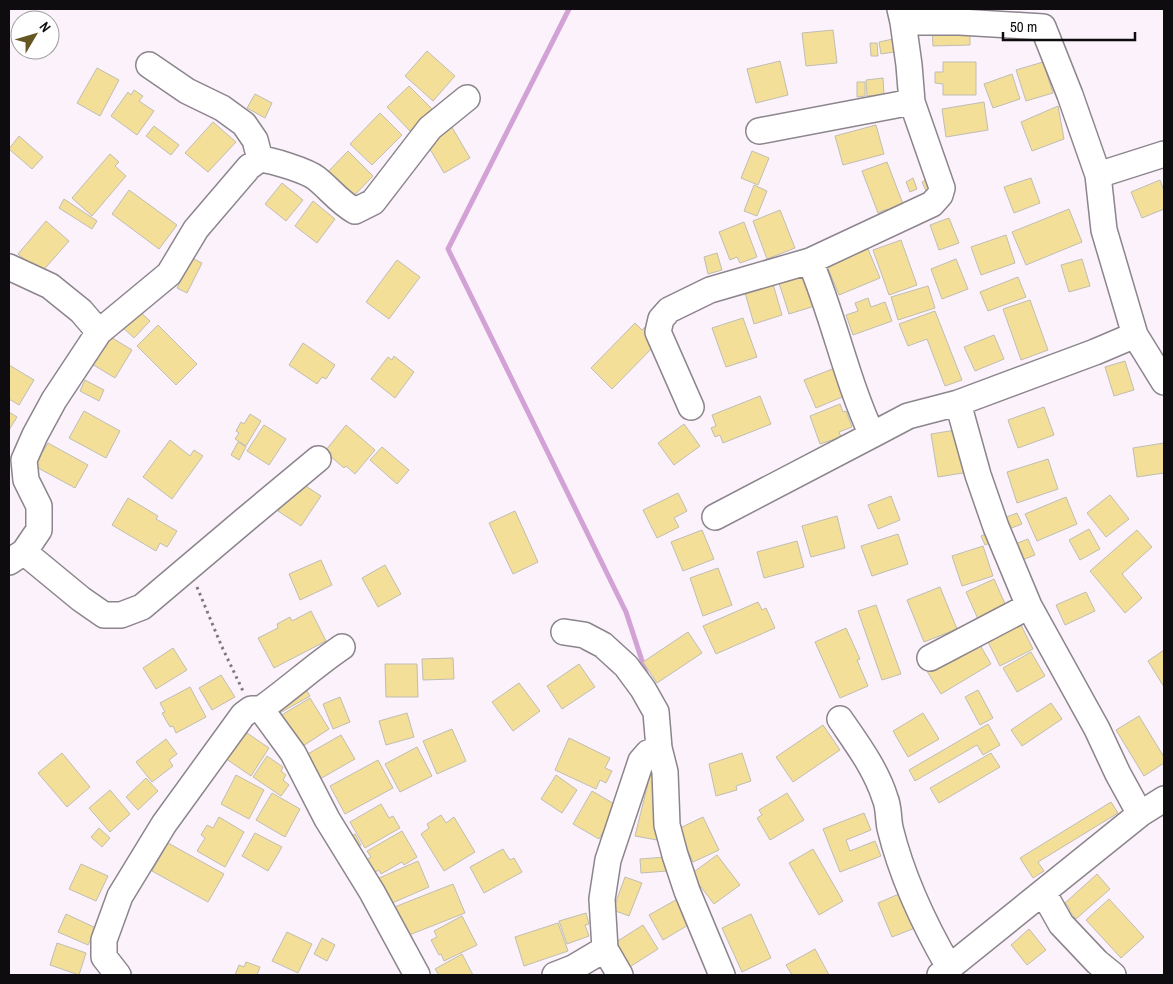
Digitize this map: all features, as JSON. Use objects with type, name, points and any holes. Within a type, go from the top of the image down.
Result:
[{"type":"street","points":[[691,407],[658,332],[661,319],[669,310],[710,290],[810,261],[932,204],[940,196],[942,188],[912,102],[902,15],[960,22],[1041,18],[1098,175],[1104,230],[1136,335],[1164,382]]},
{"type":"street","points":[[149,65],[187,91],[222,108],[244,124],[255,140],[260,159]]},
{"type":"street","points":[[318,459],[142,607],[121,615],[104,615],[16,557],[39,530],[39,506],[26,480],[24,460],[54,400],[99,332],[169,274],[196,229],[249,167],[260,159],[270,160],[314,177],[342,204],[355,211],[373,202],[430,128],[467,98]]},
{"type":"street","points":[[759,131],[912,102]]},
{"type":"street","points":[[1098,175],[1164,154]]},
{"type":"street","points":[[810,261],[863,416],[872,435]]},
{"type":"street","points":[[9,268],[50,286],[81,311],[99,332]]},
{"type":"street","points":[[715,517],[908,416],[958,403],[1136,335]]},
{"type":"street","points":[[958,403],[978,476],[996,527],[1029,606],[1097,728],[1118,774],[1140,814]]},
{"type":"street","points":[[930,658],[1029,606]]},
{"type":"street","points":[[564,632],[584,635],[603,645],[626,666],[643,689],[656,712],[665,772],[667,825],[687,891],[722,975]]},
{"type":"street","points":[[118,975],[104,957],[104,940],[120,896],[164,824],[243,715],[291,687],[315,665],[342,647]]},
{"type":"street","points":[[256,709],[293,753],[327,819],[372,892],[417,975]]},
{"type":"street","points":[[840,719],[870,762],[886,798],[890,828],[908,882],[945,971],[1140,814],[1164,799]]},
{"type":"street","points":[[620,975],[605,949],[602,899],[608,860],[641,761],[648,753],[660,748]]},
{"type":"street","points":[[1043,892],[1062,924],[1097,962],[1113,975]]},
{"type":"street","points":[[555,975],[573,968],[605,949]]},
{"type":"path","points":[[192,564],[199,594],[256,709]]},
{"type":"building","points":[[970,29],[970,45],[933,46],[932,30]]},
{"type":"building","points":[[833,30],[837,63],[806,66],[802,33]]},
{"type":"building","points":[[893,39],[894,52],[881,54],[879,42]]},
{"type":"building","points":[[870,43],[877,43],[878,56],[871,56]]},
{"type":"building","points":[[427,51],[455,76],[433,101],[405,76]]},
{"type":"building","points":[[780,61],[788,95],[756,103],[747,69]]},
{"type":"building","points":[[943,62],[976,62],[976,95],[943,95],[943,84],[935,83],[935,72],[943,72]]},
{"type":"building","points":[[1043,62],[1053,93],[1026,101],[1016,70]]},
{"type":"building","points":[[97,68],[119,80],[100,116],[77,103]]},
{"type":"building","points":[[1012,74],[1020,99],[993,108],[984,84]]},
{"type":"building","points":[[883,78],[884,95],[867,96],[866,80]]},
{"type":"building","points":[[857,82],[865,82],[865,96],[857,97]]},
{"type":"building","points":[[409,86],[432,109],[410,131],[387,107]]},
{"type":"building","points":[[134,90],[143,96],[139,101],[154,111],[137,135],[111,116],[128,92],[131,95]]},
{"type":"building","points":[[255,94],[272,103],[265,118],[247,108]]},
{"type":"building","points":[[984,102],[988,130],[946,137],[942,109]]},
{"type":"building","points":[[1058,106],[1064,139],[1032,151],[1021,122]]},
{"type":"building","points":[[380,113],[402,135],[372,165],[350,144]]},
{"type":"building","points":[[213,122],[236,142],[208,172],[185,153]]},
{"type":"building","points":[[450,124],[470,158],[444,173],[424,139]]},
{"type":"building","points":[[876,125],[884,154],[843,165],[835,136]]},
{"type":"building","points":[[154,126],[179,145],[171,155],[146,136]]},
{"type":"building","points":[[19,136],[43,157],[32,169],[9,149]]},
{"type":"building","points":[[348,151],[373,176],[347,203],[322,178]]},
{"type":"building","points":[[752,151],[769,158],[758,185],[741,178]]},
{"type":"building","points":[[110,154],[119,162],[115,166],[126,176],[92,216],[72,198]]},
{"type":"building","points":[[887,162],[903,204],[896,206],[898,211],[889,214],[887,209],[878,213],[862,171]]},
{"type":"building","points":[[913,178],[917,189],[910,192],[906,182]]},
{"type":"building","points":[[930,178],[935,187],[926,191],[922,182]]},
{"type":"building","points":[[1031,178],[1040,203],[1014,213],[1004,187]]},
{"type":"building","points":[[1160,180],[1164,191],[1164,209],[1142,218],[1131,192]]},
{"type":"building","points":[[282,183],[303,200],[286,221],[265,204]]},
{"type":"building","points":[[754,185],[767,191],[757,216],[744,211]]},
{"type":"building","points":[[129,190],[177,225],[159,249],[112,214]]},
{"type":"building","points":[[64,199],[97,221],[92,229],[59,208]]},
{"type":"building","points":[[313,201],[335,219],[317,243],[295,226]]},
{"type":"building","points":[[1069,209],[1082,242],[1026,265],[1012,232]]},
{"type":"building","points":[[780,210],[795,248],[767,259],[753,221]]},
{"type":"building","points":[[949,218],[959,243],[939,250],[930,225]]},
{"type":"building","points":[[46,221],[69,241],[40,274],[18,254]]},
{"type":"building","points":[[744,222],[757,257],[740,263],[737,257],[730,260],[719,232]]},
{"type":"building","points":[[1006,235],[1015,263],[981,275],[971,247]]},
{"type":"building","points":[[901,240],[917,285],[889,295],[873,250]]},
{"type":"building","points":[[868,249],[880,278],[839,295],[827,266]]},
{"type":"building","points":[[717,253],[722,270],[708,274],[704,257]]},
{"type":"building","points":[[192,258],[202,263],[187,293],[177,288]]},
{"type":"building","points":[[956,259],[968,289],[942,299],[931,269]]},
{"type":"building","points":[[1082,259],[1090,286],[1069,292],[1061,265]]},
{"type":"building","points":[[397,260],[420,277],[389,319],[366,302]]},
{"type":"building","points":[[808,274],[818,305],[789,314],[779,283]]},
{"type":"building","points":[[1018,277],[1026,297],[988,311],[980,292]]},
{"type":"building","points":[[773,284],[782,315],[754,324],[745,293]]},
{"type":"building","points":[[928,286],[935,308],[898,320],[891,297]]},
{"type":"building","points":[[868,298],[871,307],[885,302],[892,321],[853,335],[846,315],[858,311],[855,303]]},
{"type":"building","points":[[1030,300],[1048,350],[1021,360],[1003,309]]},
{"type":"building","points":[[136,308],[150,321],[134,338],[120,325]]},
{"type":"building","points":[[935,311],[962,380],[945,386],[927,339],[908,346],[899,324]]},
{"type":"building","points":[[743,318],[757,357],[726,367],[712,328]]},
{"type":"building","points":[[635,323],[642,330],[645,327],[659,341],[612,389],[591,368]]},
{"type":"building","points":[[158,325],[197,364],[176,385],[137,346]]},
{"type":"building","points":[[994,335],[1004,359],[975,371],[964,347]]},
{"type":"building","points":[[109,336],[132,350],[115,378],[92,364]]},
{"type":"building","points":[[303,343],[335,365],[326,379],[322,377],[317,384],[289,365]]},
{"type":"building","points":[[394,356],[414,372],[395,398],[371,379],[388,357],[392,360]]},
{"type":"building","points":[[1125,361],[1134,390],[1114,396],[1105,367]]},
{"type":"building","points":[[9,365],[34,380],[19,405],[9,399]]},
{"type":"building","points":[[835,368],[847,395],[816,408],[804,380]]},
{"type":"building","points":[[85,380],[104,390],[99,401],[80,391]]},
{"type":"building","points":[[760,396],[771,424],[723,443],[720,435],[715,437],[711,428],[716,426],[712,415]]},
{"type":"building","points":[[840,404],[843,412],[846,411],[852,427],[839,432],[841,437],[820,444],[810,416]]},
{"type":"building","points":[[1044,407],[1054,435],[1018,448],[1008,420]]},
{"type":"building","points":[[84,411],[120,431],[106,458],[69,438]]},
{"type":"building","points":[[9,412],[17,417],[9,430]]},
{"type":"building","points":[[250,414],[261,421],[246,446],[235,439],[239,433],[236,431],[241,422],[244,424]]},
{"type":"building","points":[[684,424],[700,446],[674,465],[658,443]]},
{"type":"building","points":[[264,425],[286,439],[269,465],[247,451]]},
{"type":"building","points":[[346,425],[375,450],[355,474],[346,466],[344,468],[326,450]]},
{"type":"building","points":[[962,429],[969,472],[938,477],[931,434]]},
{"type":"building","points":[[170,440],[190,456],[194,450],[203,456],[172,499],[143,477]]},
{"type":"building","points":[[238,442],[246,447],[239,460],[231,455]]},
{"type":"building","points":[[48,443],[88,465],[75,488],[29,463],[37,450],[42,453]]},
{"type":"building","points":[[1164,443],[1164,473],[1137,477],[1133,448]]},
{"type":"building","points":[[382,447],[409,470],[397,484],[370,460]]},
{"type":"building","points":[[1048,459],[1058,489],[1017,503],[1007,472]]},
{"type":"building","points":[[298,481],[321,496],[301,526],[278,511]]},
{"type":"building","points":[[678,493],[687,511],[674,518],[679,527],[657,538],[643,510]]},
{"type":"building","points":[[1110,495],[1129,519],[1106,537],[1087,513]]},
{"type":"building","points":[[891,496],[900,520],[878,529],[868,505]]},
{"type":"building","points":[[1066,497],[1077,524],[1037,541],[1025,514]]},
{"type":"building","points":[[128,498],[158,516],[156,519],[177,531],[167,547],[160,543],[156,551],[112,525]]},
{"type":"building","points":[[515,511],[538,562],[513,574],[489,523]]},
{"type":"building","points":[[1017,513],[1022,524],[1009,529],[1004,518]]},
{"type":"building","points":[[837,516],[845,548],[811,557],[802,526]]},
{"type":"building","points":[[1089,529],[1100,549],[1080,560],[1069,540]]},
{"type":"building","points":[[702,530],[714,559],[683,571],[671,542]]},
{"type":"building","points":[[1137,530],[1152,547],[1122,574],[1142,598],[1125,613],[1090,571]]},
{"type":"building","points":[[988,533],[992,542],[985,545],[981,536]]},
{"type":"building","points":[[898,534],[908,564],[872,576],[861,546]]},
{"type":"building","points":[[1028,539],[1035,555],[1022,560],[1015,544]]},
{"type":"building","points":[[797,541],[804,567],[764,578],[757,552]]},
{"type":"building","points":[[983,546],[993,576],[962,586],[952,556]]},
{"type":"building","points":[[321,560],[332,585],[300,600],[289,574]]},
{"type":"building","points":[[385,565],[401,594],[378,607],[362,578]]},
{"type":"building","points":[[718,568],[732,605],[703,616],[690,578]]},
{"type":"building","points":[[994,579],[1006,606],[978,619],[966,592]]},
{"type":"building","points":[[940,587],[957,629],[924,642],[907,600]]},
{"type":"building","points":[[1086,592],[1095,611],[1065,625],[1056,605]]},
{"type":"building","points":[[758,602],[762,610],[766,608],[775,628],[716,654],[703,626]]},
{"type":"building","points":[[876,605],[901,674],[882,680],[858,611]]},
{"type":"building","points":[[311,611],[326,641],[274,668],[258,638],[278,628],[277,624],[290,617],[292,621]]},
{"type":"building","points":[[1019,621],[1033,649],[1000,666],[986,638]]},
{"type":"building","points":[[846,628],[860,659],[857,660],[868,686],[840,698],[815,642]]},
{"type":"building","points":[[688,632],[702,653],[657,683],[643,662]]},
{"type":"building","points":[[976,638],[991,664],[941,694],[925,668]]},
{"type":"building","points":[[173,648],[187,670],[156,689],[143,668]]},
{"type":"building","points":[[1164,650],[1164,687],[1148,661]]},
{"type":"building","points":[[1031,652],[1045,676],[1017,692],[1003,668]]},
{"type":"building","points":[[453,658],[454,679],[423,680],[422,659]]},
{"type":"building","points":[[385,664],[417,664],[418,697],[386,697]]},
{"type":"building","points":[[579,664],[595,687],[562,709],[547,686]]},
{"type":"building","points":[[221,675],[235,697],[212,710],[199,688]]},
{"type":"building","points":[[519,683],[540,711],[513,731],[492,702]]},
{"type":"building","points":[[304,686],[310,696],[273,717],[267,707]]},
{"type":"building","points":[[190,687],[206,717],[176,733],[173,726],[170,727],[162,713],[165,712],[160,703]]},
{"type":"building","points":[[978,690],[993,718],[980,725],[965,697]]},
{"type":"building","points":[[340,697],[350,722],[333,729],[323,704]]},
{"type":"building","points":[[310,698],[329,729],[300,748],[280,716]]},
{"type":"building","points":[[1051,703],[1062,719],[1022,746],[1011,730]]},
{"type":"building","points":[[407,713],[414,737],[386,745],[379,721]]},
{"type":"building","points":[[923,713],[939,739],[908,757],[893,731]]},
{"type":"building","points":[[1139,716],[1164,757],[1164,763],[1144,776],[1116,730]]},
{"type":"building","points":[[988,724],[1000,745],[983,755],[977,745],[915,781],[909,770]]},
{"type":"building","points":[[823,725],[840,750],[793,782],[776,757]]},
{"type":"building","points":[[241,729],[269,748],[251,776],[222,756]]},
{"type":"building","points":[[452,729],[466,761],[437,774],[423,741]]},
{"type":"building","points":[[341,735],[355,759],[320,779],[306,755]]},
{"type":"building","points":[[569,738],[610,758],[605,768],[612,771],[606,783],[600,780],[596,789],[555,770]]},
{"type":"building","points":[[166,739],[177,754],[169,760],[173,766],[152,782],[136,762]]},
{"type":"building","points":[[417,747],[432,776],[400,792],[385,764]]},
{"type":"building","points":[[62,753],[90,787],[67,807],[38,773]]},
{"type":"building","points":[[742,753],[751,781],[736,786],[737,790],[716,796],[709,764]]},
{"type":"building","points":[[991,753],[1000,767],[939,803],[930,788]]},
{"type":"building","points":[[267,756],[283,767],[281,771],[286,775],[283,780],[289,785],[281,796],[253,777]]},
{"type":"building","points":[[649,759],[665,772],[657,840],[635,836],[650,775],[645,774]]},
{"type":"building","points":[[378,760],[393,788],[345,814],[330,786]]},
{"type":"building","points":[[236,775],[264,790],[249,819],[221,804]]},
{"type":"building","points":[[556,775],[577,790],[562,813],[541,799]]},
{"type":"building","points":[[146,778],[158,791],[138,810],[126,797]]},
{"type":"building","points":[[110,790],[130,814],[110,832],[89,808]]},
{"type":"building","points":[[592,791],[623,809],[610,820],[599,839],[573,824]]},
{"type":"building","points":[[272,793],[300,809],[285,837],[256,820]]},
{"type":"building","points":[[787,793],[804,820],[770,840],[757,818],[762,815],[759,810]]},
{"type":"building","points":[[1111,802],[1118,813],[1038,862],[1044,871],[1033,878],[1020,858]]},
{"type":"building","points":[[381,804],[389,818],[393,816],[400,828],[365,848],[350,822]]},
{"type":"building","points":[[864,813],[871,830],[846,840],[850,851],[875,841],[881,856],[840,872],[823,829]]},
{"type":"building","points":[[441,815],[446,823],[454,817],[475,852],[444,871],[421,834],[429,828],[427,824]]},
{"type":"building","points":[[219,817],[244,832],[225,867],[197,851],[205,838],[201,835],[207,825],[213,828]]},
{"type":"building","points":[[703,817],[719,850],[693,862],[678,829]]},
{"type":"building","points":[[99,828],[110,838],[102,847],[91,837]]},
{"type":"building","points":[[402,831],[417,857],[404,865],[402,862],[381,874],[379,870],[373,873],[365,861],[371,857],[367,851]]},
{"type":"building","points":[[255,833],[282,847],[268,871],[242,856]]},
{"type":"building","points":[[355,834],[361,845],[348,852],[342,842]]},
{"type":"building","points":[[168,843],[224,874],[208,902],[152,871]]},
{"type":"building","points":[[503,849],[510,860],[514,858],[522,872],[484,893],[470,867]]},
{"type":"building","points":[[813,849],[843,901],[819,915],[789,863]]},
{"type":"building","points":[[717,855],[740,885],[714,904],[691,874]]},
{"type":"building","points":[[666,857],[667,871],[641,873],[640,859]]},
{"type":"building","points":[[418,861],[429,887],[390,904],[379,878]]},
{"type":"building","points":[[81,864],[108,876],[96,901],[69,889]]},
{"type":"building","points":[[1097,874],[1110,889],[1076,919],[1065,903]]},
{"type":"building","points":[[625,877],[642,883],[629,916],[613,910]]},
{"type":"building","points":[[453,884],[465,913],[404,937],[392,908]]},
{"type":"building","points":[[906,891],[920,926],[892,937],[878,903]]},
{"type":"building","points":[[681,897],[695,921],[663,940],[649,915]]},
{"type":"building","points":[[1109,899],[1144,937],[1121,958],[1086,920]]},
{"type":"building","points":[[586,913],[589,924],[585,925],[589,936],[567,944],[559,921]]},
{"type":"building","points":[[66,914],[96,928],[88,945],[58,932]]},
{"type":"building","points":[[751,914],[771,958],[742,972],[722,928]]},
{"type":"building","points":[[462,916],[477,945],[444,961],[431,940],[437,937],[434,931]]},
{"type":"building","points":[[558,923],[568,951],[524,966],[515,937]]},
{"type":"building","points":[[643,925],[658,949],[628,968],[613,944]]},
{"type":"building","points":[[1029,929],[1046,950],[1027,965],[1011,945]]},
{"type":"building","points":[[287,932],[312,944],[298,973],[272,961]]},
{"type":"building","points":[[322,938],[335,945],[327,961],[314,954]]},
{"type":"building","points":[[57,943],[86,953],[79,975],[50,965]]},
{"type":"building","points":[[815,949],[829,975],[792,975],[786,965]]},
{"type":"building","points":[[462,954],[473,975],[439,975],[435,969]]},
{"type":"building","points":[[246,962],[260,967],[257,975],[235,975],[239,965],[244,967]]},
{"type":"waterway","points":[[569,9],[448,249],[626,612],[647,676]]}]
